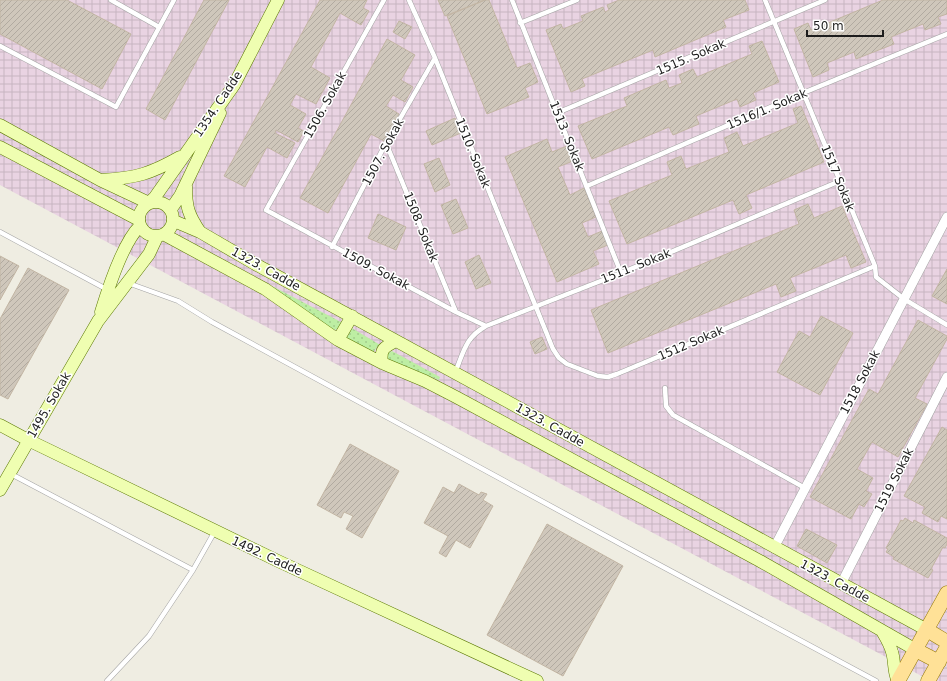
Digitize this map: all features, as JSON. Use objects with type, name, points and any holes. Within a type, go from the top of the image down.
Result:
[{"type":"main road","name":"1354. Cadde","points":[[149,203],[155,197],[183,155],[234,85],[278,0]]},
{"type":"main road","points":[[161,236],[169,231],[172,215],[180,196],[234,85]]},
{"type":"main road","points":[[0,125],[100,180],[149,203],[161,202],[168,206],[172,215]]},
{"type":"main road","points":[[0,147],[140,223]]},
{"type":"main road","points":[[100,180],[127,178],[149,173],[183,155]]},
{"type":"main road","points":[[186,184],[187,208],[191,219],[200,232]]},
{"type":"main road","points":[[149,203],[140,213],[140,223],[144,231],[149,235],[161,236],[265,289],[338,340],[382,364],[425,381],[445,391],[760,560],[939,662]]},
{"type":"main road","name":"1323. Cadde","points":[[172,215],[255,264],[927,630]]},
{"type":"main road","name":"1495. Sokak","points":[[98,321],[108,290],[127,245],[140,223]]},
{"type":"main road","name":"1495. Sokak","points":[[0,490],[98,321],[128,283],[161,236]]},
{"type":"main road","points":[[338,340],[352,316]]},
{"type":"main road","points":[[382,364],[381,354],[383,350],[396,341]]},
{"type":"main road","points":[[445,391],[455,373]]},
{"type":"main road","name":"1492. Cadde","points":[[0,425],[215,531],[537,681]]},
{"type":"main road","points":[[881,630],[889,642],[892,652],[895,676],[898,681],[947,593]]},
{"type":"main road","points":[[927,630],[947,642]]},
{"type":"main road","points":[[932,680],[947,647]]},
{"type":"street","name":"1518 Sokak","points":[[774,548],[947,217]]},
{"type":"street","name":"1519 Sokak","points":[[841,584],[947,377]]},
{"type":"lane","points":[[111,0],[159,27]]},
{"type":"lane","points":[[0,46],[116,107],[174,0]]},
{"type":"lane","name":"1506. Sokak","points":[[266,210],[384,0]]},
{"type":"lane","name":"1510. Sokak","points":[[409,0],[435,58],[536,306]]},
{"type":"lane","name":"1513. Sokak","points":[[512,0],[621,273]]},
{"type":"lane","points":[[520,23],[577,0]]},
{"type":"lane","name":"1517 Sokak","points":[[765,0],[875,266],[876,277],[904,300],[947,325]]},
{"type":"lane","name":"1515. Sokak","points":[[557,113],[825,0]]},
{"type":"lane","name":"1516/1. Sokak","points":[[587,186],[804,93],[947,34]]},
{"type":"lane","name":"1507. Sokak","points":[[332,246],[386,143],[435,58]]},
{"type":"lane","name":"1508. Sokak","points":[[386,143],[456,312]]},
{"type":"lane","name":"1511. Sokak","points":[[455,373],[468,341],[475,332],[486,326],[621,273],[840,181]]},
{"type":"lane","name":"1509. Sokak","points":[[266,210],[456,312],[486,326]]},
{"type":"lane","points":[[0,232],[108,290]]},
{"type":"lane","name":"1512 Sokak","points":[[536,306],[553,348],[559,358],[567,364],[580,370],[598,376],[608,377],[875,266]]},
{"type":"lane","points":[[128,283],[189,306],[226,329],[876,681]]},
{"type":"lane","points":[[666,388],[666,406],[673,415],[805,488]]},
{"type":"lane","points":[[9,474],[194,570]]},
{"type":"lane","points":[[107,681],[149,636],[194,570],[215,531]]},
{"type":"shaded area","points":[[0,0],[947,0],[947,681],[931,681],[0,185]]},
{"type":"green space","points":[[274,287],[341,322],[338,329],[333,330],[273,289]]},
{"type":"green space","points":[[350,327],[382,346],[377,347],[373,353],[345,340],[349,334]]},
{"type":"green space","points":[[392,351],[440,377],[439,380],[386,359],[386,354]]},
{"type":"building","points":[[0,0],[67,0],[131,34],[102,89],[0,34]]},
{"type":"building","points":[[204,0],[229,0],[165,120],[146,109]]},
{"type":"building","points":[[320,0],[367,0],[363,8],[369,11],[361,25],[340,13],[311,67],[330,78],[316,104],[296,94],[290,105],[306,114],[298,128],[304,131],[298,142],[276,130],[275,133],[295,143],[287,158],[267,147],[245,187],[224,176]]},
{"type":"building","points":[[438,0],[485,0],[445,16]]},
{"type":"building","points":[[485,0],[489,0],[517,68],[530,63],[538,82],[525,88],[529,97],[487,114],[447,16]]},
{"type":"building","points":[[619,0],[745,0],[749,10],[723,20],[726,27],[655,57],[653,50],[582,79],[585,86],[571,92],[546,30],[561,24],[563,29],[583,21],[581,16],[603,7],[605,12],[609,10],[607,5]]},
{"type":"building","points":[[883,0],[947,0],[947,14],[938,17],[941,24],[925,30],[923,24],[891,37],[894,44],[856,59],[854,52],[827,63],[829,70],[813,77],[794,29],[808,23],[811,30]]},
{"type":"building","points":[[399,21],[412,27],[405,39],[393,32]]},
{"type":"building","points":[[387,39],[415,55],[401,80],[413,87],[405,102],[393,95],[386,106],[399,114],[384,141],[371,134],[328,213],[300,198]]},
{"type":"building","points":[[762,41],[779,82],[753,93],[756,100],[740,107],[737,99],[696,116],[699,124],[673,135],[669,127],[592,159],[578,126],[627,106],[624,98],[666,80],[669,88],[682,83],[679,75],[693,69],[697,77],[752,54],[749,46]]},
{"type":"building","points":[[801,106],[824,162],[746,195],[752,208],[739,214],[733,200],[627,244],[609,201],[672,175],[667,162],[681,156],[686,169],[729,152],[724,138],[737,132],[743,146],[798,123],[793,109]]},
{"type":"building","points":[[455,118],[461,133],[432,145],[426,131]]},
{"type":"building","points":[[547,139],[552,152],[567,146],[573,161],[558,167],[570,195],[584,188],[596,217],[582,223],[588,237],[602,231],[608,245],[593,251],[599,264],[557,282],[505,157]]},
{"type":"building","points":[[439,158],[450,185],[435,192],[424,164]]},
{"type":"building","points":[[456,199],[468,228],[453,234],[441,205]]},
{"type":"building","points":[[808,204],[814,218],[842,206],[866,262],[851,268],[846,255],[790,278],[796,291],[781,297],[776,284],[608,353],[591,310],[799,224],[794,210]]},
{"type":"building","points":[[378,214],[406,227],[396,250],[368,238]]},
{"type":"building","points":[[479,255],[491,283],[476,289],[465,262]]},
{"type":"building","points":[[0,256],[19,266],[0,300]]},
{"type":"building","points":[[28,268],[69,290],[8,399],[0,395],[0,319]]},
{"type":"building","points":[[947,269],[947,304],[932,296]]},
{"type":"building","points":[[821,316],[853,333],[820,395],[777,372],[799,331],[810,337]]},
{"type":"building","points":[[918,320],[947,336],[947,339],[915,398],[927,404],[898,457],[872,442],[857,469],[873,478],[866,491],[872,494],[864,507],[859,504],[851,519],[810,497],[869,389],[878,394]]},
{"type":"building","points":[[542,337],[547,349],[535,354],[530,342]]},
{"type":"building","points":[[942,427],[947,430],[947,519],[941,516],[938,522],[922,513],[925,507],[904,496]]},
{"type":"building","points":[[350,444],[399,471],[362,538],[346,529],[353,516],[344,512],[341,518],[317,505]]},
{"type":"building","points":[[459,484],[479,495],[481,492],[487,494],[483,500],[493,506],[470,548],[456,540],[446,557],[439,553],[448,536],[424,523],[443,487],[454,493]]},
{"type":"building","points":[[905,518],[913,523],[914,520],[947,538],[947,544],[945,548],[943,547],[931,569],[933,570],[928,578],[893,559],[894,557],[886,552],[888,549],[886,548],[901,520],[903,521]]},
{"type":"building","points":[[547,524],[623,566],[563,676],[487,635]]},
{"type":"building","points":[[806,529],[837,545],[827,563],[797,546]]}]
